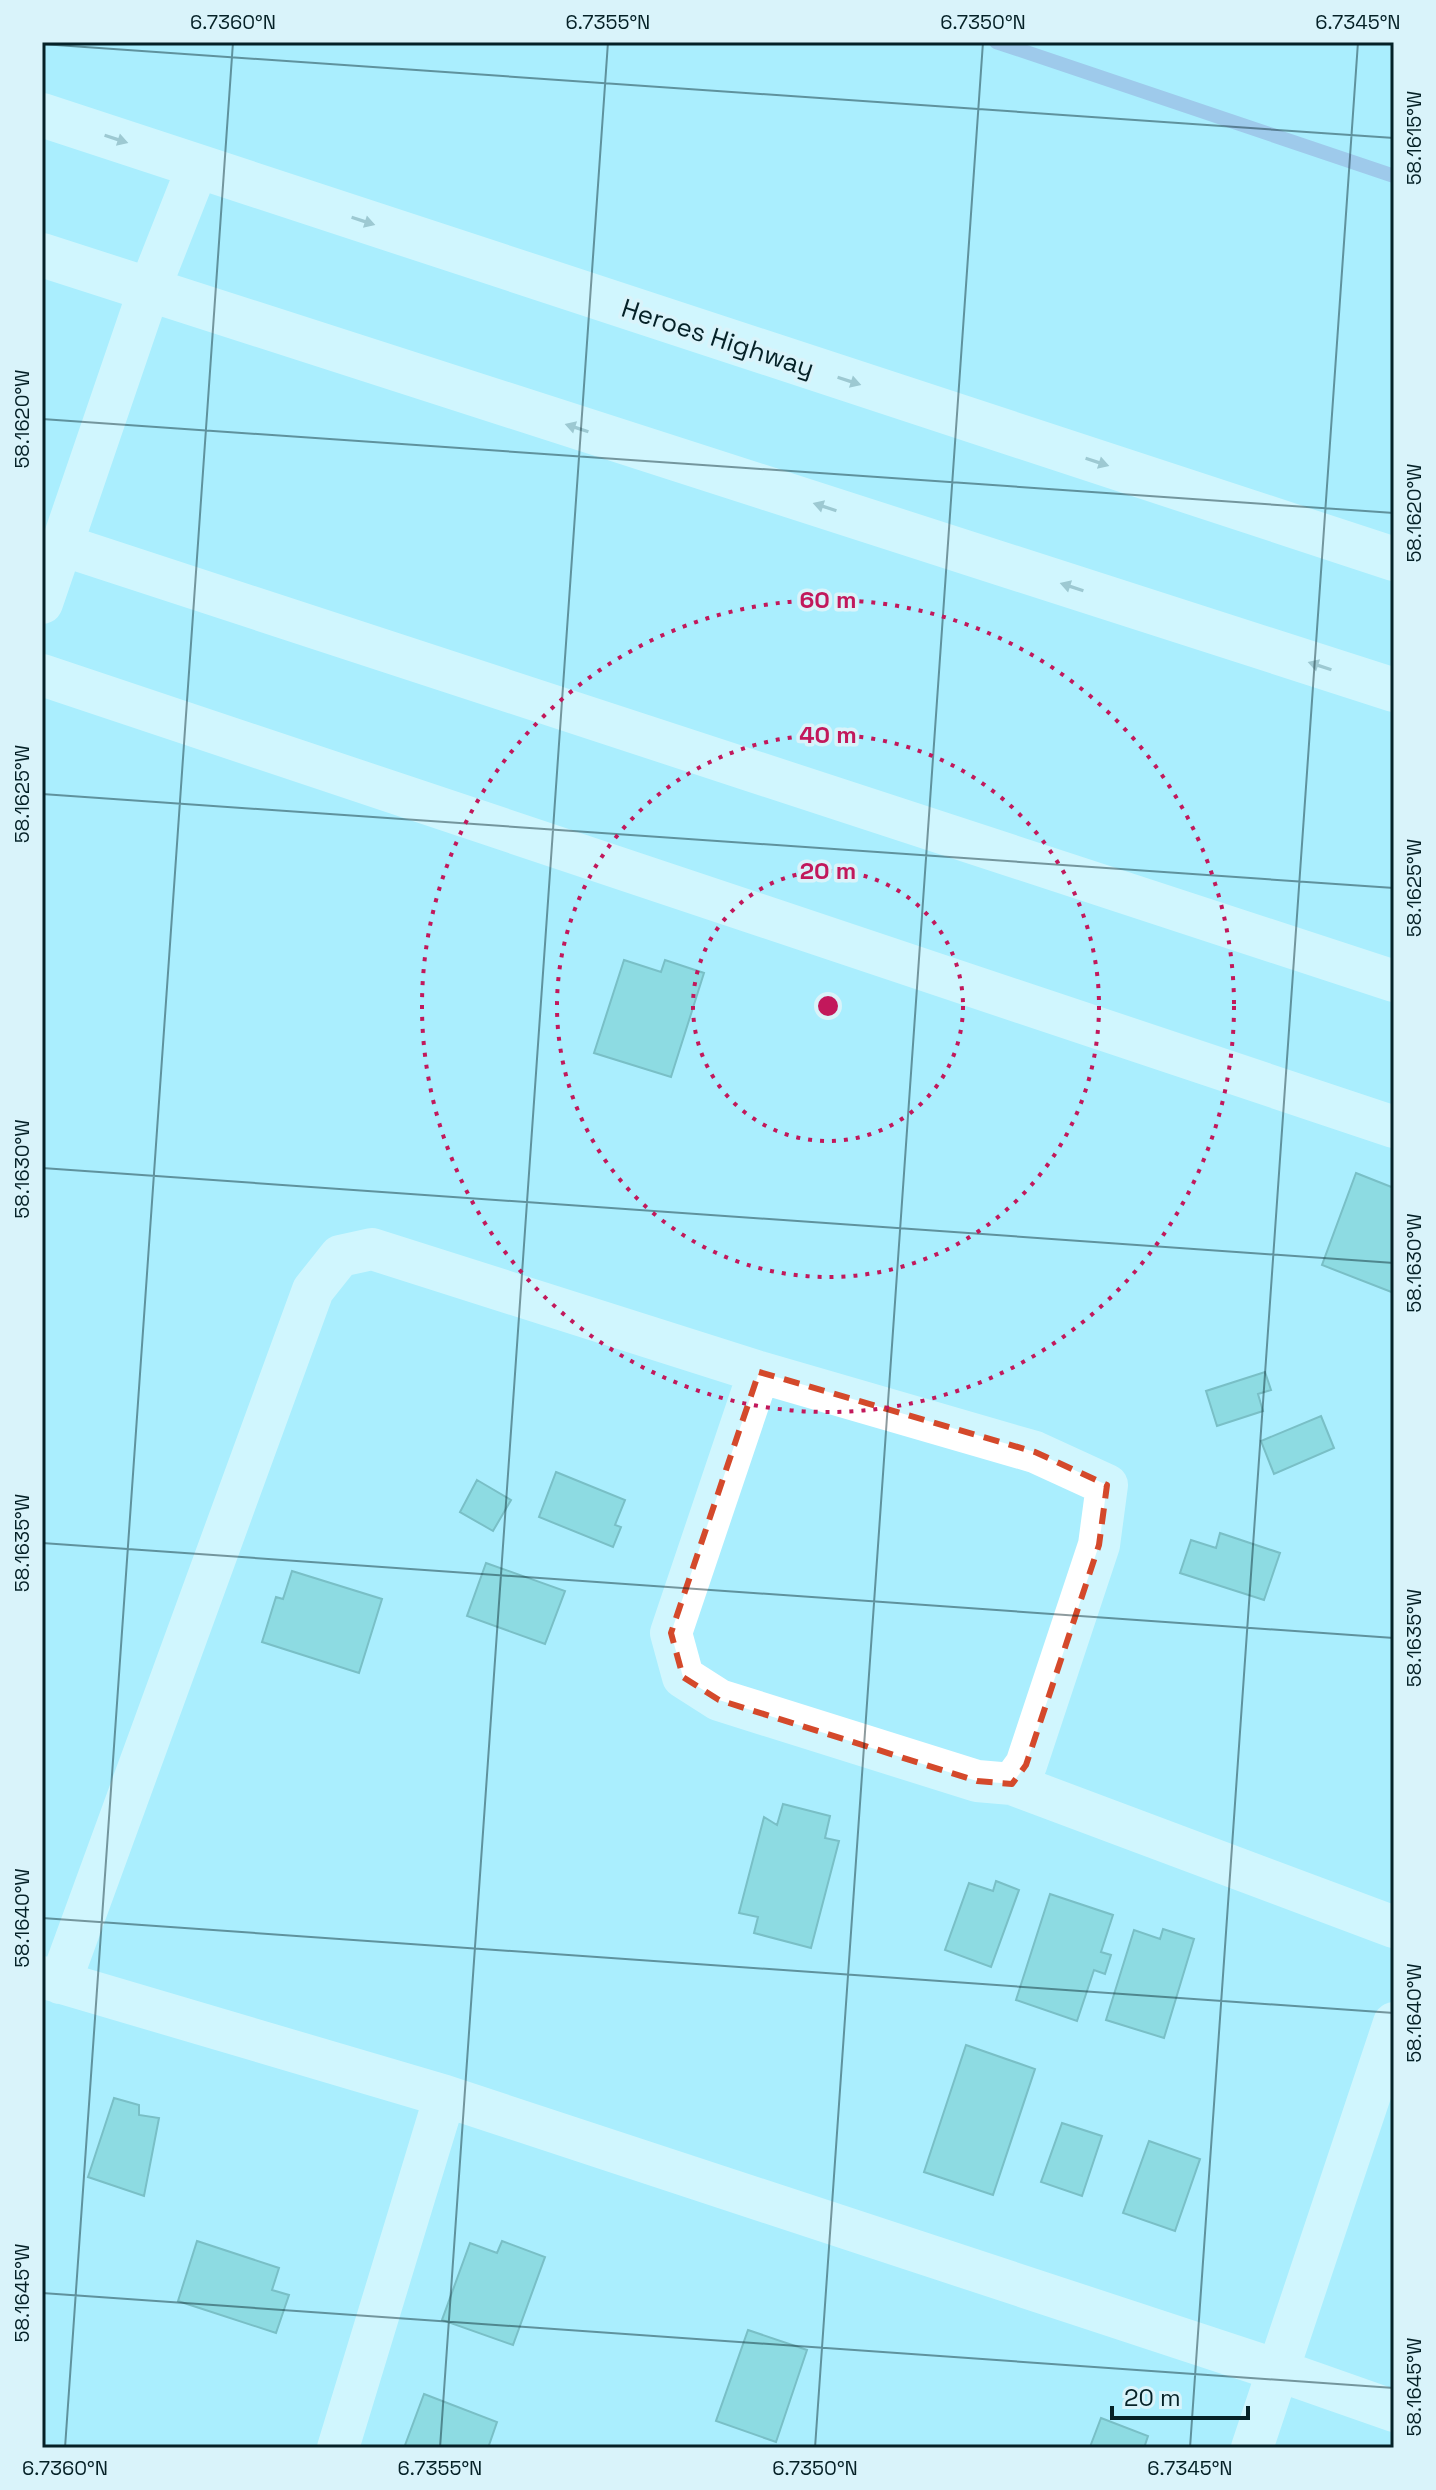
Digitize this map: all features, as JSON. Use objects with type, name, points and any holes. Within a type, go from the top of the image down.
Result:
[{"type":"main road","name":"Heroes Highway","points":[[42,115],[1394,559]]},
{"type":"main road","points":[[42,255],[1394,690]]},
{"type":"street","points":[[42,603],[149,290],[198,166]]},
{"type":"street","points":[[62,545],[1394,981]]},
{"type":"street","points":[[42,675],[1394,1127]]},
{"type":"street","points":[[1012,1784],[1026,1765],[1099,1545],[1107,1485],[1035,1452],[759,1372],[372,1249],[340,1256],[313,1290],[51,1980],[445,2096],[1394,2411]]},
{"type":"street","points":[[759,1372],[671,1633],[683,1677],[719,1700],[977,1781],[1012,1784],[1394,1927]]},
{"type":"street","points":[[1252,2448],[1394,2023]]},
{"type":"street","points":[[338,2448],[445,2096]]},
{"type":"highlighted area","points":[[759,1372],[1035,1452],[1107,1485],[1099,1545],[1026,1765],[1012,1784],[977,1781],[719,1700],[683,1677],[671,1633]]},
{"type":"building","points":[[624,960],[661,972],[665,960],[704,973],[671,1077],[594,1053]]},
{"type":"building","points":[[1356,1173],[1394,1188],[1394,1293],[1322,1265]]},
{"type":"building","points":[[1265,1372],[1271,1390],[1258,1394],[1263,1411],[1217,1426],[1206,1391]]},
{"type":"building","points":[[1321,1416],[1334,1448],[1274,1474],[1261,1441]]},
{"type":"building","points":[[556,1472],[625,1500],[615,1525],[621,1527],[613,1547],[539,1517]]},
{"type":"building","points":[[477,1480],[511,1500],[493,1531],[460,1512]]},
{"type":"building","points":[[1220,1533],[1280,1553],[1264,1600],[1180,1573],[1191,1540],[1216,1548]]},
{"type":"building","points":[[486,1563],[565,1591],[545,1644],[467,1616]]},
{"type":"building","points":[[292,1571],[382,1599],[359,1673],[262,1642],[276,1597],[283,1599]]},
{"type":"building","points":[[783,1804],[830,1816],[825,1838],[839,1841],[811,1948],[754,1933],[758,1917],[739,1913],[764,1817],[777,1825]]},
{"type":"building","points":[[996,1881],[1019,1890],[991,1967],[945,1950],[969,1883],[993,1891]]},
{"type":"building","points":[[1050,1894],[1113,1915],[1101,1952],[1111,1955],[1105,1974],[1094,1970],[1077,2021],[1016,2000]]},
{"type":"building","points":[[1163,1929],[1194,1939],[1164,2038],[1106,2020],[1134,1930],[1160,1939]]},
{"type":"building","points":[[966,2045],[1035,2069],[993,2195],[924,2172]]},
{"type":"building","points":[[114,2098],[139,2105],[139,2115],[159,2118],[144,2196],[88,2177]]},
{"type":"building","points":[[1062,2123],[1102,2136],[1082,2196],[1041,2182]]},
{"type":"building","points":[[1149,2141],[1200,2159],[1175,2231],[1123,2213]]},
{"type":"building","points":[[197,2241],[279,2268],[272,2290],[289,2295],[276,2333],[178,2301]]},
{"type":"building","points":[[502,2241],[545,2257],[513,2345],[442,2320],[470,2243],[497,2253]]},
{"type":"building","points":[[748,2330],[807,2350],[776,2442],[716,2421]]},
{"type":"building","points":[[424,2394],[497,2422],[488,2448],[404,2448]]},
{"type":"building","points":[[1101,2418],[1148,2436],[1144,2448],[1090,2447]]},
{"type":"waterway","points":[[996,42],[1394,176]]}]
